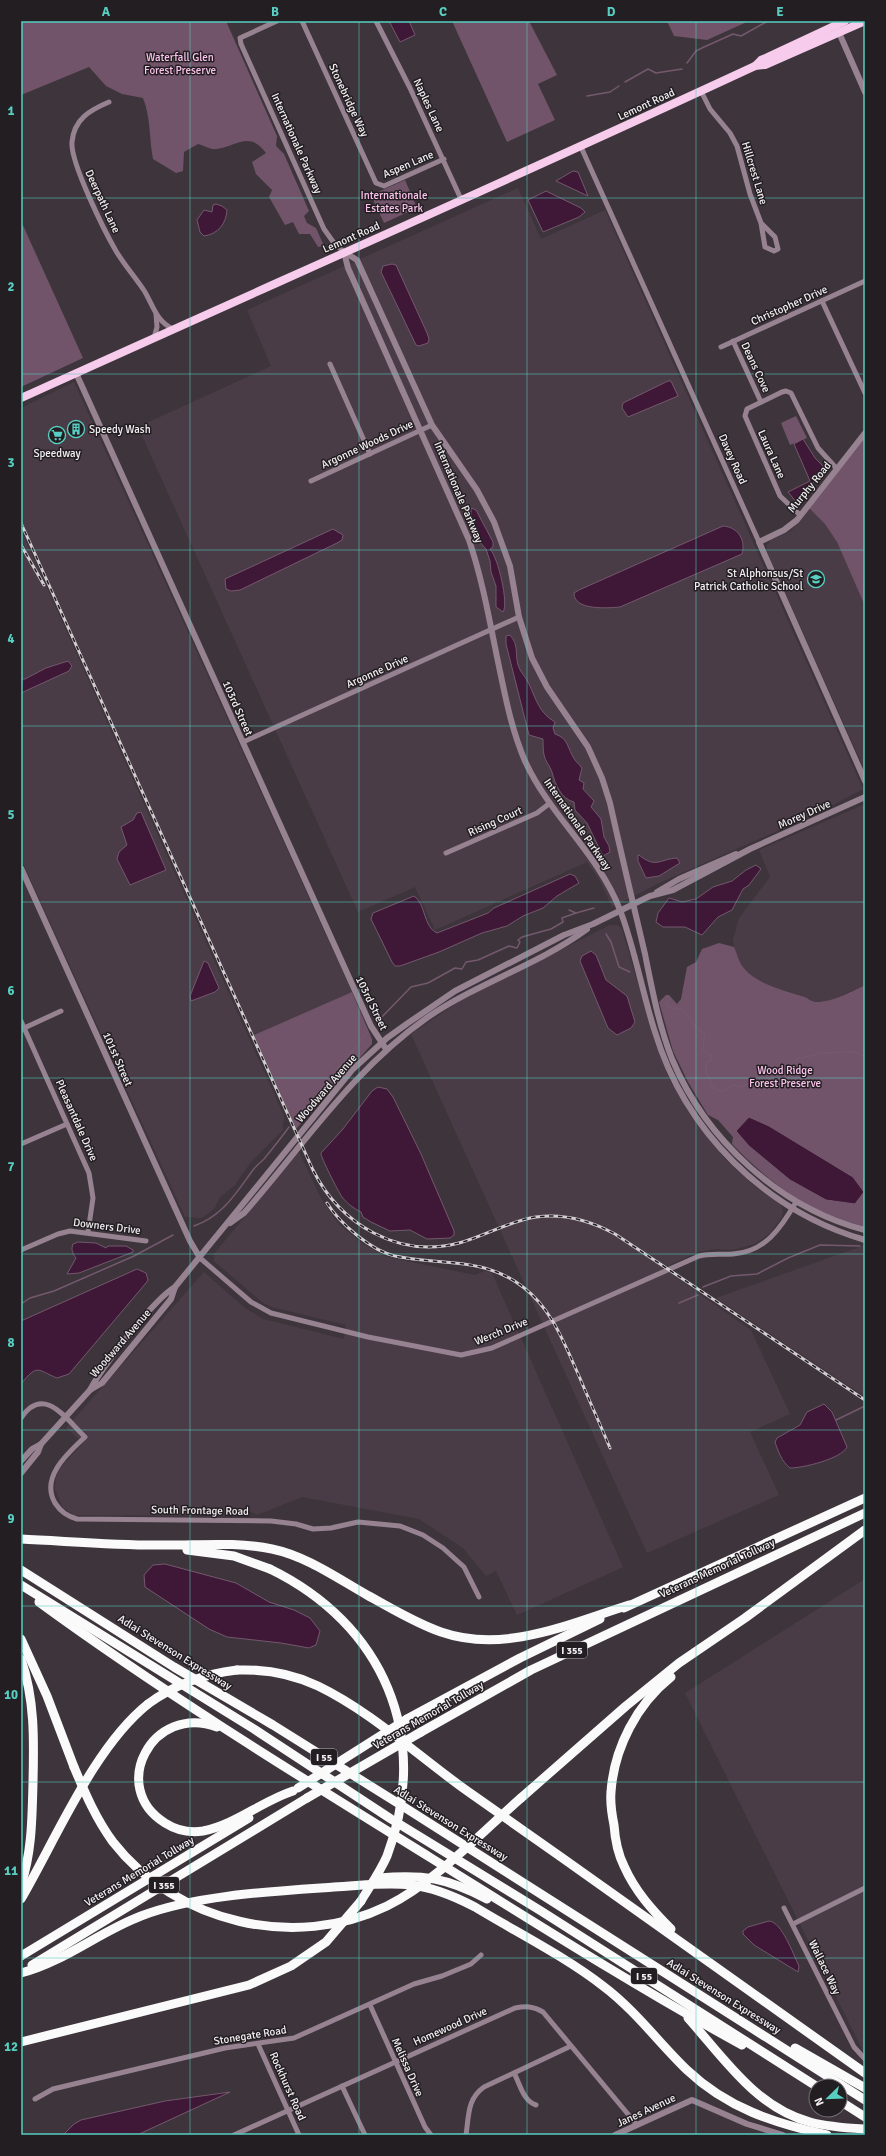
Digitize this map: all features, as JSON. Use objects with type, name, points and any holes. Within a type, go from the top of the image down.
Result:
[{"type":"highway","name":"Veterans Memorial Tollway","points":[[21,1956],[296,1789],[407,1719],[520,1658],[629,1605],[865,1498]]},
{"type":"highway","name":"Veterans Memorial Tollway","points":[[21,1972],[308,1798],[531,1670],[865,1513]]},
{"type":"highway","points":[[696,1952],[648,1906],[623,1865],[616,1839],[611,1788],[621,1748],[632,1722],[646,1702],[667,1680],[746,1618],[865,1530]]},
{"type":"highway","points":[[21,1539],[154,1546],[250,1546],[286,1553],[306,1561],[423,1625],[441,1633],[471,1640],[497,1641],[542,1633],[629,1605]]},
{"type":"highway","points":[[21,2042],[249,1985],[291,1966],[326,1942],[361,1901],[386,1856],[400,1810],[403,1775],[397,1712],[385,1681],[353,1631],[331,1608],[310,1591],[270,1569],[234,1556],[154,1546]]},
{"type":"highway","name":"Adlai Stevenson Expressway","points":[[21,1570],[174,1667],[391,1799],[865,2100]]},
{"type":"highway","name":"I 55","points":[[21,1585],[254,1729],[391,1819],[529,1904],[808,2081]]},
{"type":"highway","points":[[21,1589],[180,1700],[279,1762],[533,1921],[680,2009],[808,2082]]},
{"type":"highway","points":[[21,1639],[47,1696],[86,1796],[105,1830],[124,1854],[148,1876],[174,1895],[199,1908],[232,1920],[270,1927],[318,1925],[357,1917],[386,1906],[425,1881],[654,1683],[723,1632],[746,1618]]},
{"type":"highway","points":[[21,1659],[31,1694],[34,1728],[31,1841],[21,1885]]},
{"type":"highway","points":[[21,1899],[80,1792],[126,1724],[148,1704],[188,1681],[206,1675],[237,1670],[260,1670],[298,1678],[320,1687],[358,1709],[445,1776],[696,1952],[865,2073]]},
{"type":"highway","points":[[279,1762],[217,1727],[195,1722],[184,1723],[163,1732],[147,1748],[140,1767],[141,1790],[147,1805],[160,1820],[175,1828],[203,1831],[223,1824],[277,1796],[296,1789]]},
{"type":"highway","points":[[306,1889],[361,1880],[398,1877],[424,1877],[462,1886],[533,1921]]},
{"type":"highway","points":[[21,1972],[40,1968],[125,1923],[154,1911],[174,1906],[229,1897],[306,1889],[390,1884],[410,1884],[431,1888],[457,1897],[603,1986],[623,2004],[687,2070],[723,2097],[753,2114],[776,2123],[828,2135]]},
{"type":"highway","points":[[625,1947],[865,2088]]},
{"type":"highway","points":[[680,2009],[748,2086],[771,2104],[810,2122],[828,2126],[865,2130]]},
{"type":"highway","points":[[816,2038],[865,2067]]},
{"type":"highway","points":[[848,2106],[862,2115]]},
{"type":"main road","name":"Lemont Road","points":[[838,29],[845,21]]},
{"type":"main road","name":"Lemont Road","points":[[21,398],[461,199],[581,147],[755,66],[765,65],[838,29],[865,21]]},
{"type":"street","name":"Internationale Parkway","points":[[277,21],[240,38],[241,44],[324,229],[334,243],[344,252],[357,260],[432,425],[476,490],[494,522],[510,566],[519,617],[536,668],[551,694],[582,736],[602,778],[610,803],[632,904],[664,1037],[683,1081],[701,1112],[725,1142],[752,1169],[796,1202],[832,1220],[865,1230]]},
{"type":"street","name":"Stonebridge Way","points":[[302,21],[374,180],[380,186]]},
{"type":"street","name":"Naples Lane","points":[[376,21],[444,160],[461,199]]},
{"type":"street","points":[[838,29],[865,92]]},
{"type":"street","name":"Hillcrest Lane","points":[[701,91],[710,109],[730,133],[737,146],[751,199],[761,223],[765,247],[774,251],[778,249],[775,237],[761,223]]},
{"type":"street","name":"Deerpath Lane","points":[[109,102],[95,108],[83,116],[73,133],[72,153],[111,242],[144,291],[156,314],[164,325],[173,329]]},
{"type":"street","name":"Davey Road","points":[[581,147],[760,542],[865,781]]},
{"type":"street","name":"Aspen Lane","points":[[380,186],[444,160]]},
{"type":"street","name":"Internationale Parkway","points":[[344,252],[348,268],[470,540],[516,738],[533,777],[550,803],[596,863],[620,910],[655,1032],[672,1077],[704,1130],[740,1168],[758,1184],[792,1208],[832,1229],[865,1240]]},
{"type":"street","name":"Christopher Drive","points":[[721,347],[865,281]]},
{"type":"street","points":[[822,301],[865,393]]},
{"type":"street","name":"Deerpath Lane","points":[[154,338],[157,327],[156,314]]},
{"type":"street","name":"Deans Cove","points":[[733,342],[761,402]]},
{"type":"street","points":[[330,364],[370,454]]},
{"type":"street","name":"103rd Street","points":[[76,373],[371,1026],[386,1049]]},
{"type":"street","name":"Laura Lane","points":[[800,515],[780,496],[745,416],[747,409],[786,391],[791,393],[818,448],[837,469]]},
{"type":"street","name":"Argonne Woods Drive","points":[[311,481],[432,425]]},
{"type":"street","name":"Murphy Road","points":[[760,542],[784,530],[800,515],[865,433]]},
{"type":"street","name":"Argonne Drive","points":[[243,742],[519,617]]},
{"type":"street","name":"Morey Drive","points":[[632,904],[650,896],[673,890],[750,849],[865,797]]},
{"type":"street","name":"Rising Court","points":[[446,853],[537,813],[550,803]]},
{"type":"street","name":"101st Street","points":[[21,868],[190,1241],[200,1258]]},
{"type":"street","name":"Woodward Avenue","points":[[21,1461],[32,1449],[41,1444],[90,1390],[102,1383],[171,1299],[175,1287],[226,1226],[241,1205],[348,1076],[382,1043],[455,991],[564,935],[593,924],[632,904]]},
{"type":"street","name":"Woodward Avenue","points":[[226,1226],[244,1213],[358,1077],[386,1049],[429,1017],[472,991],[566,944],[593,924]]},
{"type":"street","points":[[23,1028],[61,1011]]},
{"type":"street","name":"Pleasantdale Drive","points":[[21,1021],[91,1180],[93,1198],[88,1232]]},
{"type":"street","points":[[21,1144],[67,1124]]},
{"type":"street","name":"Werch Drive","points":[[200,1258],[251,1302],[271,1313],[372,1338],[468,1355],[492,1348],[699,1256],[718,1253],[737,1254],[756,1248],[776,1232],[796,1202]]},
{"type":"street","name":"Downers Drive","points":[[21,1250],[63,1232],[88,1232],[146,1241]]},
{"type":"street","name":"South Frontage Road","points":[[21,1418],[31,1405],[41,1403],[51,1406],[85,1437],[56,1467],[53,1476],[51,1488],[52,1498],[59,1509],[68,1517],[77,1519],[271,1521],[296,1524],[313,1529],[331,1528],[358,1522],[400,1526],[423,1535],[442,1548],[464,1567],[479,1597]]},
{"type":"street","name":"Woodward Avenue","points":[[21,1473],[38,1452],[41,1444]]},
{"type":"street","points":[[793,1924],[865,1888]]},
{"type":"street","name":"Wallace Way","points":[[784,1908],[854,2047],[865,2059]]},
{"type":"street","name":"Stonegate Road","points":[[35,2099],[53,2089],[225,2048],[294,2038],[414,1984],[442,1976],[471,1964],[481,1955]]},
{"type":"street","name":"Melissa Drive","points":[[370,2005],[425,2127],[431,2135]]},
{"type":"street","name":"Homewood Drive","points":[[234,2135],[395,2061],[522,2006],[535,2007],[543,2012],[636,2125]]},
{"type":"street","name":"Rockhurst Road","points":[[258,2044],[299,2135]]},
{"type":"street","points":[[466,2135],[471,2102],[475,2093],[571,2046]]},
{"type":"street","points":[[514,2073],[526,2098],[530,2103],[536,2105]]},
{"type":"street","points":[[342,2086],[365,2135]]},
{"type":"street","name":"Janes Avenue","points":[[615,2135],[686,2102],[697,2100],[747,2124],[783,2135]]},
{"type":"shaded area","points":[[389,21],[409,21],[415,35],[400,42]]},
{"type":"shaded area","points":[[573,171],[578,172],[588,196],[556,181]]},
{"type":"shaded area","points":[[518,188],[541,239],[605,210],[863,789],[818,813],[657,884],[612,907],[600,881],[587,862],[435,930],[415,887],[358,912],[138,427],[271,366],[247,310]]},
{"type":"shaded area","points":[[546,191],[581,208],[585,212],[579,217],[543,232],[528,200]]},
{"type":"shaded area","points":[[216,204],[227,210],[225,220],[217,231],[204,236],[200,232],[197,220],[204,210],[212,212],[213,205]]},
{"type":"shaded area","points":[[392,264],[396,265],[427,333],[429,339],[428,343],[419,346],[416,345],[381,272],[383,266]]},
{"type":"shaded area","points":[[668,381],[671,381],[678,396],[628,417],[622,408],[623,403]]},
{"type":"shaded area","points":[[74,382],[352,992],[254,1035],[21,519],[21,408]]},
{"type":"shaded area","points":[[803,439],[815,458],[825,468],[797,503],[788,492],[810,481],[794,444]]},
{"type":"shaded area","points":[[471,508],[476,510],[493,542],[493,547],[490,549],[499,570],[504,591],[505,600],[503,612],[496,607],[496,586],[491,572],[490,561],[486,549],[478,540],[477,529],[471,516]]},
{"type":"shaded area","name":"St Alphonsus/St Patrick Catholic School","points":[[809,508],[825,524],[837,542],[865,606],[865,771],[767,552],[767,545],[771,540],[791,531]]},
{"type":"shaded area","points":[[723,526],[733,529],[740,535],[743,544],[742,554],[620,607],[600,608],[585,606],[575,599],[574,593],[579,590]]},
{"type":"shaded area","points":[[333,529],[343,535],[342,540],[240,590],[231,591],[226,589],[225,579]]},
{"type":"shaded area","points":[[21,530],[284,1116],[283,1130],[251,1162],[234,1186],[220,1197],[214,1209],[202,1218],[185,1217],[21,859],[21,693],[60,675],[68,661],[46,668],[21,681]]},
{"type":"shaded area","points":[[510,635],[515,642],[519,668],[528,681],[539,705],[545,714],[555,722],[553,728],[555,734],[562,738],[568,745],[573,757],[582,768],[579,780],[584,783],[583,789],[594,801],[591,807],[601,819],[604,837],[609,846],[610,852],[603,856],[587,823],[575,810],[574,802],[566,798],[559,790],[545,757],[543,739],[529,735],[506,644],[506,636]]},
{"type":"shaded area","points":[[68,661],[72,666],[69,671],[21,693],[22,679],[25,679],[46,668]]},
{"type":"shaded area","points":[[865,804],[865,985],[827,1002],[810,1001],[800,995],[771,987],[754,978],[742,966],[734,947],[733,940],[739,918],[770,877],[759,850]]},
{"type":"shaded area","points":[[141,812],[166,870],[130,885],[117,859],[119,852],[127,845],[121,827],[133,820],[137,813]]},
{"type":"shaded area","points":[[638,855],[650,862],[677,858],[680,863],[659,876],[646,878],[638,861]]},
{"type":"shaded area","points":[[756,865],[761,869],[749,885],[743,889],[732,910],[718,917],[702,935],[685,927],[663,927],[656,922],[658,913],[669,898],[682,902],[696,899],[713,887],[732,881],[746,870]]},
{"type":"shaded area","points":[[570,874],[575,876],[579,883],[557,896],[543,908],[523,916],[507,926],[482,933],[439,952],[400,966],[395,966],[392,962],[371,919],[373,913],[414,896],[421,904],[429,926],[437,933],[488,913],[494,908]]},
{"type":"shaded area","points":[[610,925],[618,925],[622,929],[657,1049],[670,1080],[690,1114],[725,1159],[751,1183],[781,1205],[783,1212],[782,1217],[770,1233],[755,1244],[732,1250],[716,1249],[698,1252],[663,1268],[751,1330],[790,1414],[750,1432],[779,1495],[647,1553],[411,1034],[460,1001]]},
{"type":"shaded area","points":[[591,951],[596,955],[606,980],[627,996],[635,1022],[631,1028],[617,1035],[608,1028],[580,961],[582,956]]},
{"type":"shaded area","points":[[204,961],[208,963],[219,988],[215,992],[191,1001],[190,996]]},
{"type":"shaded area","points":[[378,1087],[387,1089],[393,1097],[421,1154],[454,1231],[454,1235],[450,1238],[427,1239],[410,1230],[390,1231],[371,1222],[363,1217],[361,1212],[346,1202],[326,1167],[321,1153],[343,1129],[372,1091]]},
{"type":"shaded area","points":[[749,1117],[769,1126],[853,1177],[864,1192],[855,1204],[826,1200],[790,1180],[749,1146],[736,1131]]},
{"type":"shaded area","points":[[299,1152],[321,1198],[332,1215],[341,1226],[363,1244],[385,1256],[406,1261],[475,1275],[485,1271],[492,1273],[623,1567],[517,1615],[496,1571],[486,1576],[463,1548],[419,1519],[302,1497],[257,1515],[247,1510],[242,1516],[74,1515],[63,1508],[55,1489],[56,1477],[59,1469],[83,1443],[66,1428],[204,1272],[245,1308],[263,1319],[344,1339],[346,1325],[271,1307],[262,1302],[214,1261],[214,1254],[217,1250]]},
{"type":"shaded area","points":[[78,1242],[96,1243],[106,1248],[108,1246],[126,1246],[133,1250],[133,1252],[79,1273],[67,1274],[76,1258],[72,1251],[73,1244]]},
{"type":"shaded area","points":[[865,1245],[864,1396],[716,1298]]},
{"type":"shaded area","points":[[137,1269],[146,1273],[148,1280],[69,1374],[57,1378],[38,1370],[31,1373],[21,1384],[21,1321]]},
{"type":"shaded area","points":[[824,1404],[832,1412],[847,1447],[830,1459],[812,1465],[790,1468],[779,1453],[775,1442],[777,1438],[800,1425],[807,1412]]},
{"type":"shaded area","points":[[165,1564],[236,1583],[269,1602],[294,1610],[310,1618],[320,1631],[316,1645],[309,1648],[281,1643],[227,1637],[209,1629],[145,1587],[144,1575],[153,1565]]},
{"type":"shaded area","points":[[865,1579],[865,2055],[685,1693]]},
{"type":"shaded area","points":[[769,1921],[778,1927],[787,1939],[799,1966],[798,1972],[754,1945],[743,1934],[743,1931],[748,1927]]},
{"type":"shaded area","points":[[230,2092],[137,2135],[63,2135],[74,2124],[81,2120],[165,2101]]},
{"type":"green space","name":"Waterfall Glen Forest Preserve","points":[[21,21],[226,21],[277,136],[276,146],[284,154],[309,211],[304,216],[307,223],[316,228],[324,246],[318,247],[310,234],[299,234],[293,222],[285,225],[269,197],[272,190],[256,174],[252,162],[266,153],[254,142],[242,142],[223,148],[214,149],[198,144],[184,152],[183,171],[176,173],[153,159],[149,121],[143,98],[122,94],[106,86],[89,67],[21,95]]},
{"type":"green space","points":[[452,21],[529,21],[557,75],[538,84],[555,120],[507,142]]},
{"type":"green space","points":[[667,21],[749,21],[707,40],[674,36]]},
{"type":"green space","name":"Internationale Estates Park","points":[[405,180],[417,208],[384,223],[371,195]]},
{"type":"green space","points":[[21,221],[83,358],[21,387]]},
{"type":"green space","points":[[796,416],[807,438],[790,445],[781,423]]},
{"type":"green space","points":[[865,436],[865,606],[837,542],[825,524],[809,508]]},
{"type":"green space","name":"Wood Ridge Forest Preserve","points":[[719,943],[734,947],[740,963],[756,979],[772,987],[812,1001],[827,1001],[865,985],[865,1227],[836,1218],[814,1208],[788,1193],[776,1184],[753,1165],[732,1144],[733,1137],[718,1120],[708,1115],[688,1082],[673,1051],[659,1002],[666,995],[669,995],[677,1004],[681,999],[687,967],[696,962],[702,949]]},
{"type":"green space","points":[[352,992],[372,1039],[372,1044],[296,1129],[254,1035]]},
{"type":"waterway","points":[[687,63],[696,51],[733,34],[741,36],[768,21]]},
{"type":"waterway","points":[[625,82],[648,69],[656,73],[682,69]]},
{"type":"waterway","points":[[587,96],[610,92],[619,86]]},
{"type":"waterway","points":[[569,910],[576,913],[594,908]]},
{"type":"waterway","points":[[377,1022],[411,987],[428,983],[455,968],[462,969],[466,962],[478,960],[509,946],[517,948],[520,942],[518,940],[522,937],[551,929],[563,922],[562,918],[576,913]]},
{"type":"waterway","points":[[606,934],[611,942],[619,967],[630,972]]},
{"type":"waterway","points":[[666,1003],[672,1009],[684,1010],[693,1024],[705,1034],[703,1049],[711,1056],[711,1061],[706,1062],[706,1073],[710,1079],[712,1087],[721,1091],[733,1085],[740,1087],[750,1083],[768,1081],[774,1078],[779,1070],[794,1065],[797,1059],[818,1053],[855,1052],[865,1057]]},
{"type":"waterway","points":[[298,1117],[367,1033]]},
{"type":"waterway","points":[[194,1226],[213,1216],[228,1203],[289,1127]]},
{"type":"waterway","points":[[21,1304],[30,1298],[54,1291],[134,1256],[173,1235]]},
{"type":"waterway","points":[[703,1287],[731,1276],[757,1274],[788,1258],[820,1245],[860,1246]]},
{"type":"waterway","points":[[679,1303],[698,1295]]},
{"type":"waterway","points":[[836,1420],[865,1406]]},
{"type":"railway","points":[[21,523],[313,1170],[325,1189],[339,1206],[355,1221],[373,1233],[393,1241],[414,1246],[436,1247],[459,1243],[507,1225],[536,1217],[567,1217],[596,1225],[615,1234],[865,1400]]},
{"type":"railway","points":[[21,545],[44,585]]},
{"type":"railway","points":[[327,1203],[348,1228],[376,1249],[395,1256],[477,1266],[493,1270],[508,1277],[523,1287],[542,1306],[556,1327],[610,1448]]},
{"type":"place","name":"Speedy Wash","points":[[76,429]]},
{"type":"place","name":"Speedway","points":[[57,435]]},
{"type":"place","name":"St Alphonsus/St Patrick Catholic School","points":[[816,579]]}]
